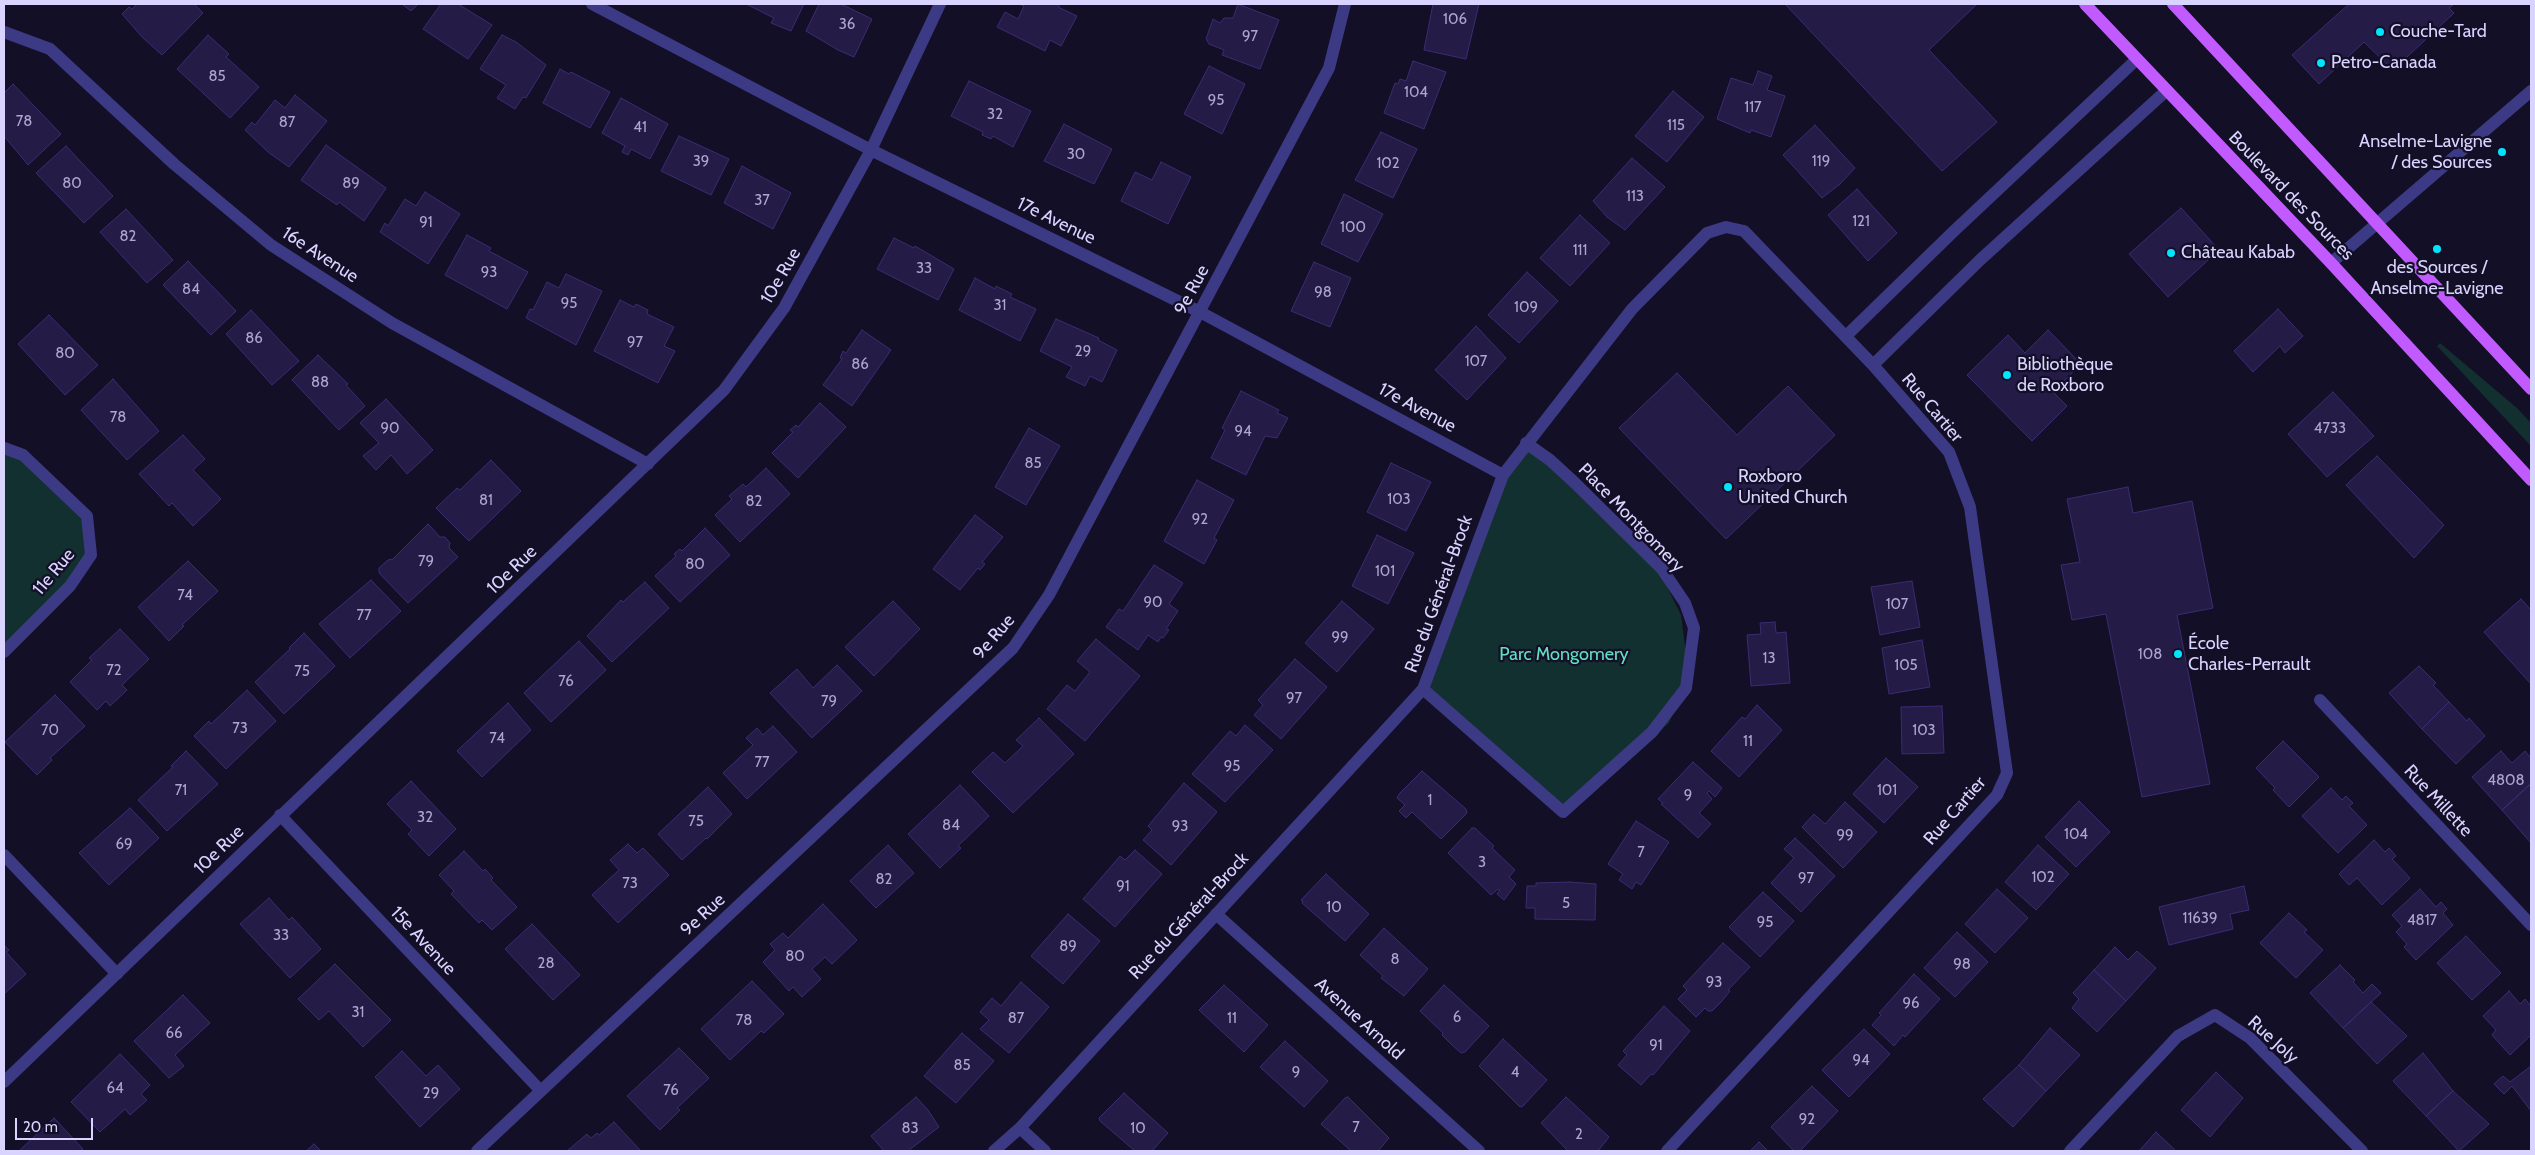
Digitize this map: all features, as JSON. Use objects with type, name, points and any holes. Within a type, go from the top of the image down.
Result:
[{"type":"main road","name":"Boulevard des Sources","points":[[2085,4],[2331,263],[2531,480]]},
{"type":"main road","points":[[2173,4],[2531,389]]},
{"type":"street","name":"17e Avenue","points":[[592,4],[871,150],[1200,312],[1503,475]]},
{"type":"street","name":"10e Rue","points":[[4,1082],[724,390],[784,308],[871,150],[940,4]]},
{"type":"street","name":"9e Rue","points":[[477,1151],[1013,648],[1049,595],[1329,68],[1345,4]]},
{"type":"street","name":"16e Avenue","points":[[4,32],[50,49],[174,164],[271,245],[392,323],[648,464]]},
{"type":"street","points":[[1846,336],[1954,231],[2137,59]]},
{"type":"street","points":[[1873,365],[1980,260],[2166,91]]},
{"type":"street","points":[[2331,263],[2376,221],[2531,91]]},
{"type":"street","name":"Rue du Général-Brock","points":[[994,1151],[1020,1128],[1423,689],[1503,475],[1632,309],[1707,234],[1726,227],[1744,231],[1846,336]]},
{"type":"street","name":"Rue Cartier","points":[[1667,1151],[1997,795],[2007,773],[1970,506],[1948,452],[1846,336]]},
{"type":"street","name":"Place Montgomery","points":[[1423,689],[1563,812],[1652,732],[1686,688],[1694,628],[1684,603],[1662,569],[1575,482],[1550,460],[1526,443]]},
{"type":"street","name":"11e Rue","points":[[4,448],[23,456],[87,516],[91,555],[70,586],[4,652]]},
{"type":"street","name":"Rue Millette","points":[[2320,700],[2531,925]]},
{"type":"street","name":"15e Avenue","points":[[280,815],[541,1090]]},
{"type":"street","points":[[4,855],[117,974]]},
{"type":"street","name":"Avenue Arnold","points":[[1216,914],[1479,1151]]},
{"type":"street","name":"Rue Joly","points":[[2070,1151],[2178,1036],[2215,1015],[2250,1038],[2362,1151]]},
{"type":"street","points":[[1020,1128],[1044,1151]]},
{"type":"green space","points":[[2440,343],[2517,408],[2531,423],[2531,446],[2437,346]]},
{"type":"green space","name":"Parc Mongomery","points":[[1526,443],[1659,570],[1681,615],[1689,676],[1669,723],[1570,808],[1550,804],[1423,689],[1503,475]]},
{"type":"green space","points":[[4,448],[23,455],[87,516],[90,548],[70,586],[4,652]]},
{"type":"building","points":[[137,4],[194,4],[203,13],[162,55],[143,38],[122,14],[129,7],[132,9]]},
{"type":"building","points":[[402,4],[418,4],[411,11]]},
{"type":"building","points":[[441,4],[458,4],[492,25],[468,59],[423,29]]},
{"type":"building","points":[[746,4],[804,4],[791,31],[771,23],[774,18]]},
{"type":"building","points":[[819,4],[841,4],[872,19],[854,57],[806,31]]},
{"type":"building","points":[[1019,4],[1060,4],[1058,7],[1077,16],[1061,46],[1050,40],[1045,51],[997,27],[1005,12],[1018,19],[1024,6]]},
{"type":"building","points":[[1238,4],[1279,20],[1260,69],[1222,55],[1224,50],[1209,44],[1206,39],[1213,19],[1220,23],[1224,18],[1233,18]]},
{"type":"building","points":[[1433,4],[1479,4],[1466,59],[1424,50]]},
{"type":"building","points":[[1785,4],[1977,4],[1929,50],[1997,122],[1942,171]]},
{"type":"building","points":[[2349,4],[2454,4],[2449,8],[2454,13],[2393,70],[2364,42],[2319,84],[2292,55]]},
{"type":"building","points":[[208,35],[229,54],[226,57],[259,87],[230,118],[177,69]]},
{"type":"building","points":[[502,35],[516,42],[546,65],[526,98],[523,97],[515,109],[497,98],[506,85],[480,69]]},
{"type":"building","points":[[1413,61],[1446,72],[1424,129],[1384,113],[1395,83],[1398,84],[1400,79],[1406,81]]},
{"type":"building","points":[[1209,66],[1245,84],[1222,134],[1184,114]]},
{"type":"building","points":[[560,69],[569,74],[571,72],[610,92],[590,128],[543,103]]},
{"type":"building","points":[[1758,71],[1772,76],[1767,90],[1785,96],[1771,137],[1751,130],[1750,133],[1717,119],[1731,78],[1753,85]]},
{"type":"building","points":[[969,81],[1031,111],[1013,147],[993,136],[991,139],[982,135],[983,132],[951,116]]},
{"type":"building","points":[[13,84],[61,134],[28,165],[4,136],[4,93]]},
{"type":"building","points":[[1673,91],[1704,117],[1667,162],[1635,136]]},
{"type":"building","points":[[295,95],[327,121],[289,167],[268,152],[245,130],[252,122],[255,125],[275,100],[285,108]]},
{"type":"building","points":[[621,98],[668,124],[650,159],[631,149],[628,155],[622,152],[625,146],[602,133]]},
{"type":"building","points":[[1064,124],[1112,149],[1094,184],[1044,161]]},
{"type":"building","points":[[1815,125],[1855,168],[1840,184],[1822,198],[1783,155]]},
{"type":"building","points":[[1381,132],[1417,149],[1393,198],[1355,180]]},
{"type":"building","points":[[679,136],[729,159],[711,195],[661,171]]},
{"type":"building","points":[[326,145],[386,188],[364,221],[339,202],[337,205],[301,180]]},
{"type":"building","points":[[66,146],[113,196],[84,223],[36,173]]},
{"type":"building","points":[[1632,158],[1665,187],[1625,230],[1607,217],[1593,201]]},
{"type":"building","points":[[1161,162],[1191,177],[1168,224],[1121,201],[1135,172],[1152,180]]},
{"type":"building","points":[[742,166],[791,193],[773,229],[724,203]]},
{"type":"building","points":[[1857,189],[1897,233],[1868,261],[1828,215]]},
{"type":"building","points":[[425,192],[460,214],[428,264],[380,232],[385,223],[388,226],[405,199],[416,206]]},
{"type":"building","points":[[1344,194],[1383,214],[1358,262],[1321,244]]},
{"type":"building","points":[[2181,208],[2219,250],[2168,297],[2129,254]]},
{"type":"building","points":[[126,209],[173,260],[147,283],[100,232]]},
{"type":"building","points":[[1580,215],[1610,243],[1570,286],[1540,258]]},
{"type":"building","points":[[467,235],[491,248],[489,251],[528,272],[507,309],[445,275]]},
{"type":"building","points":[[894,238],[914,248],[915,246],[954,269],[938,300],[877,269]]},
{"type":"building","points":[[188,261],[236,311],[211,335],[163,285]]},
{"type":"building","points":[[1314,262],[1351,278],[1330,327],[1291,311]]},
{"type":"building","points":[[1527,272],[1558,301],[1519,343],[1488,315]]},
{"type":"building","points":[[566,274],[602,291],[576,345],[526,318],[530,309],[533,310],[547,282],[559,288]]},
{"type":"building","points":[[975,278],[995,289],[996,286],[1012,294],[1010,297],[1036,309],[1020,341],[959,310]]},
{"type":"building","points":[[620,300],[634,307],[636,304],[648,310],[647,314],[674,327],[664,346],[675,351],[658,383],[594,351]]},
{"type":"building","points":[[2278,309],[2303,336],[2285,353],[2280,346],[2253,372],[2234,351]]},
{"type":"building","points":[[251,310],[299,361],[272,385],[226,334]]},
{"type":"building","points":[[49,315],[98,365],[65,395],[18,344]]},
{"type":"building","points":[[1056,319],[1099,338],[1098,340],[1117,350],[1102,382],[1090,376],[1085,386],[1066,377],[1072,367],[1040,351]]},
{"type":"building","points":[[1476,326],[1506,358],[1467,400],[1435,370]]},
{"type":"building","points":[[862,330],[891,350],[852,406],[823,385],[842,359],[840,358],[843,351],[846,353]]},
{"type":"building","points":[[2048,330],[2081,364],[2053,392],[2067,406],[2032,441],[1967,375],[2008,335],[2025,353]]},
{"type":"building","points":[[318,355],[348,384],[346,385],[365,406],[339,430],[292,380]]},
{"type":"building","name":"Roxboro United Church","points":[[1677,373],[1737,435],[1788,386],[1835,435],[1726,539],[1619,428]]},
{"type":"building","points":[[113,379],[159,431],[127,460],[81,410]]},
{"type":"building","points":[[1241,391],[1279,410],[1277,413],[1288,418],[1277,438],[1265,436],[1246,475],[1211,458],[1225,430],[1222,428]]},
{"type":"building","points":[[2333,392],[2374,436],[2327,477],[2288,434]]},
{"type":"building","points":[[386,399],[433,450],[407,474],[391,455],[376,470],[363,456],[379,443],[360,423]]},
{"type":"building","points":[[820,403],[846,427],[798,478],[772,453],[793,432],[790,430],[796,425],[798,427]]},
{"type":"building","points":[[1029,428],[1060,446],[1026,505],[995,487]]},
{"type":"building","points":[[183,435],[205,459],[193,470],[221,499],[193,526],[172,503],[169,506],[139,474]]},
{"type":"building","points":[[2377,456],[2444,525],[2414,558],[2346,485]]},
{"type":"building","points":[[491,460],[521,491],[469,541],[436,508],[457,488],[460,490]]},
{"type":"building","points":[[1391,463],[1431,482],[1406,531],[1367,512]]},
{"type":"building","points":[[766,468],[790,494],[740,542],[715,515],[732,499],[729,496],[743,484],[746,487]]},
{"type":"building","points":[[1197,480],[1234,500],[1214,538],[1217,540],[1204,564],[1164,541]]},
{"type":"building","points":[[2128,487],[2133,513],[2192,501],[2213,608],[2177,615],[2210,784],[2142,797],[2106,614],[2072,620],[2061,565],[2080,562],[2067,499]]},
{"type":"building","points":[[975,515],[1003,537],[982,562],[985,564],[980,570],[978,568],[960,590],[933,569]]},
{"type":"building","points":[[428,524],[440,537],[445,537],[450,543],[449,548],[458,557],[408,603],[379,573],[379,568],[388,560],[393,559]]},
{"type":"building","points":[[705,528],[730,555],[680,602],[655,576],[676,556],[674,554],[680,549],[682,551]]},
{"type":"building","points":[[1377,535],[1414,553],[1388,604],[1352,586]]},
{"type":"building","points":[[188,561],[218,591],[182,625],[184,626],[169,641],[138,607]]},
{"type":"building","points":[[1154,565],[1183,583],[1169,604],[1178,611],[1166,629],[1169,630],[1163,638],[1161,637],[1158,642],[1148,635],[1138,650],[1106,627],[1119,609],[1123,611]]},
{"type":"building","points":[[371,580],[401,611],[350,658],[319,624]]},
{"type":"building","points":[[1912,581],[1920,627],[1880,635],[1871,587]]},
{"type":"building","points":[[645,582],[669,608],[612,662],[587,636],[621,600],[623,602]]},
{"type":"building","points":[[2521,599],[2531,610],[2531,684],[2484,632]]},
{"type":"building","points":[[893,601],[920,629],[874,676],[845,647]]},
{"type":"building","points":[[1342,601],[1374,629],[1337,672],[1305,643]]},
{"type":"building","points":[[1775,622],[1776,633],[1786,632],[1790,683],[1751,686],[1747,635],[1761,634],[1760,623]]},
{"type":"building","points":[[120,629],[149,659],[122,685],[127,690],[110,706],[106,701],[97,710],[70,682],[92,660],[89,658]]},
{"type":"building","points":[[304,633],[335,666],[284,714],[255,682]]},
{"type":"building","points":[[1096,639],[1140,676],[1085,741],[1047,709],[1067,685],[1075,691],[1090,672],[1077,661]]},
{"type":"building","points":[[1922,640],[1930,687],[1889,694],[1882,648]]},
{"type":"building","points":[[579,641],[606,670],[551,722],[524,693]]},
{"type":"building","points":[[1295,659],[1327,687],[1281,739],[1254,715],[1263,705],[1258,700]]},
{"type":"building","points":[[837,665],[862,691],[812,738],[770,693],[797,669],[813,688]]},
{"type":"building","points":[[2419,666],[2436,683],[2433,685],[2449,702],[2422,729],[2389,693]]},
{"type":"building","points":[[247,690],[276,721],[226,769],[194,736],[209,721],[211,724]]},
{"type":"building","points":[[55,695],[85,726],[50,758],[52,760],[37,775],[5,742]]},
{"type":"building","points":[[2449,702],[2467,721],[2469,718],[2485,736],[2456,764],[2422,729]]},
{"type":"building","points":[[508,703],[531,730],[482,777],[457,751]]},
{"type":"building","points":[[1757,705],[1782,730],[1739,777],[1711,751],[1742,717],[1745,719]]},
{"type":"building","points":[[1942,706],[1944,753],[1902,754],[1901,707]]},
{"type":"building","points":[[1039,718],[1074,754],[1013,813],[972,772],[993,752],[1005,763],[1023,746],[1016,740]]},
{"type":"building","points":[[1245,725],[1273,750],[1225,802],[1192,774],[1230,731],[1236,736]]},
{"type":"building","points":[[773,726],[797,752],[747,799],[723,773],[753,745],[746,738],[757,728],[763,735]]},
{"type":"building","points":[[2283,741],[2319,777],[2289,807],[2273,790],[2275,788],[2256,768]]},
{"type":"building","points":[[186,751],[218,784],[167,831],[138,800],[173,767],[171,766]]},
{"type":"building","points":[[2501,751],[2512,763],[2525,751],[2531,758],[2531,784],[2502,810],[2472,777]]},
{"type":"building","points":[[1886,758],[1918,787],[1884,823],[1853,794]]},
{"type":"building","points":[[1693,762],[1722,788],[1715,797],[1709,791],[1707,793],[1712,799],[1699,813],[1711,824],[1698,838],[1658,799]]},
{"type":"building","points":[[1422,771],[1466,809],[1467,813],[1441,839],[1412,812],[1406,818],[1399,811],[1405,805],[1397,798]]},
{"type":"building","points":[[411,781],[456,829],[429,856],[408,834],[412,830],[387,804]]},
{"type":"building","points":[[1184,783],[1217,812],[1171,865],[1143,840],[1152,830],[1148,826]]},
{"type":"building","points":[[960,785],[989,816],[958,846],[961,848],[940,868],[908,834]]},
{"type":"building","points":[[2529,785],[2531,787],[2531,843],[2502,810]]},
{"type":"building","points":[[708,787],[732,814],[682,860],[658,834]]},
{"type":"building","points":[[2331,788],[2342,800],[2346,796],[2353,803],[2349,806],[2367,825],[2338,853],[2302,816]]},
{"type":"building","points":[[2079,801],[2110,832],[2076,867],[2045,837]]},
{"type":"building","points":[[1845,802],[1877,832],[1843,868],[1802,827],[1814,814],[1825,824]]},
{"type":"building","points":[[130,808],[159,838],[109,885],[79,853]]},
{"type":"building","points":[[1636,821],[1669,842],[1641,885],[1636,882],[1632,889],[1619,880],[1623,874],[1608,864]]},
{"type":"building","points":[[1472,828],[1475,828],[1494,846],[1492,848],[1515,870],[1509,877],[1516,884],[1504,900],[1497,894],[1500,890],[1498,889],[1491,895],[1448,853]]},
{"type":"building","points":[[1795,838],[1835,876],[1801,912],[1771,883],[1794,858],[1784,849]]},
{"type":"building","points":[[2374,840],[2385,852],[2389,848],[2396,856],[2392,859],[2410,878],[2382,905],[2357,878],[2349,885],[2339,874]]},
{"type":"building","points":[[628,844],[637,853],[643,848],[669,875],[618,923],[592,895],[619,870],[610,860]]},
{"type":"building","points":[[888,845],[914,873],[876,908],[850,881]]},
{"type":"building","points":[[2038,845],[2069,874],[2036,910],[2005,882]]},
{"type":"building","points":[[1135,850],[1162,874],[1115,927],[1083,899],[1120,856],[1125,860]]},
{"type":"building","points":[[464,851],[483,871],[485,869],[493,878],[491,880],[517,907],[492,930],[482,920],[479,923],[451,894],[454,891],[439,875]]},
{"type":"building","points":[[1326,874],[1369,914],[1345,941],[1302,903],[1303,901],[1301,900]]},
{"type":"building","points":[[1569,882],[1596,884],[1595,920],[1535,919],[1535,908],[1526,908],[1527,886],[1536,886],[1536,883]]},
{"type":"building","points":[[2244,886],[2249,910],[2230,914],[2233,929],[2169,945],[2159,907]]},
{"type":"building","points":[[1997,889],[2028,918],[1995,953],[1965,924]]},
{"type":"building","points":[[2420,889],[2436,907],[2441,902],[2447,909],[2443,913],[2453,925],[2416,960],[2404,947],[2407,944],[2396,932],[2402,926],[2392,915]]},
{"type":"building","points":[[1763,892],[1794,921],[1760,957],[1729,927]]},
{"type":"building","points":[[269,898],[289,920],[292,917],[321,949],[290,978],[240,924]]},
{"type":"building","points":[[823,904],[857,940],[832,964],[825,957],[812,969],[821,979],[802,997],[793,987],[789,991],[763,962],[775,950],[770,944],[783,933],[788,938]]},
{"type":"building","points":[[2289,913],[2307,930],[2304,932],[2323,950],[2296,978],[2260,943]]},
{"type":"building","points":[[1068,914],[1100,941],[1063,984],[1031,956]]},
{"type":"building","points":[[532,924],[580,975],[553,1000],[505,949]]},
{"type":"building","points":[[1384,928],[1428,969],[1404,996],[1381,978],[1383,976],[1360,955]]},
{"type":"building","points":[[1957,932],[1988,962],[1955,997],[1924,968]]},
{"type":"building","points":[[2466,936],[2501,973],[2472,1000],[2437,963]]},
{"type":"building","points":[[1723,943],[1750,967],[1728,990],[1730,991],[1712,1011],[1708,1011],[1705,1008],[1696,1017],[1678,999],[1687,990],[1683,986]]},
{"type":"building","points":[[4,945],[9,950],[6,952],[26,974],[4,994]]},
{"type":"building","points":[[2115,947],[2128,960],[2137,951],[2156,968],[2126,1001],[2094,970]]},
{"type":"building","points":[[335,964],[391,1020],[363,1047],[329,1011],[319,1020],[298,999]]},
{"type":"building","points":[[2340,965],[2355,980],[2353,982],[2363,993],[2372,984],[2381,993],[2343,1028],[2310,993]]},
{"type":"building","points":[[2094,970],[2126,1001],[2097,1032],[2072,1008],[2079,999],[2073,993]]},
{"type":"building","points":[[1914,974],[1940,999],[1905,1037],[1903,1035],[1894,1046],[1872,1025],[1881,1015],[1879,1013]]},
{"type":"building","points":[[752,981],[784,1014],[764,1033],[761,1031],[730,1060],[701,1029]]},
{"type":"building","points":[[1021,982],[1049,1007],[1009,1053],[980,1029],[989,1020],[980,1012],[992,998],[1001,1006]]},
{"type":"building","points":[[1224,985],[1268,1025],[1244,1052],[1199,1010]]},
{"type":"building","points":[[1444,985],[1489,1026],[1465,1052],[1461,1053],[1451,1044],[1442,1035],[1443,1033],[1420,1011]]},
{"type":"building","points":[[2509,991],[2520,1004],[2525,999],[2531,1006],[2531,1035],[2510,1055],[2492,1035],[2496,1030],[2483,1016]]},
{"type":"building","points":[[183,995],[210,1023],[175,1055],[184,1066],[169,1078],[134,1041]]},
{"type":"building","points":[[2371,1002],[2407,1036],[2377,1064],[2343,1028]]},
{"type":"building","points":[[1664,1006],[1690,1031],[1653,1075],[1651,1074],[1641,1085],[1618,1065],[1627,1055],[1623,1051]]},
{"type":"building","points":[[2050,1028],[2080,1055],[2046,1091],[2019,1065]]},
{"type":"building","points":[[1864,1029],[1890,1054],[1849,1097],[1822,1070]]},
{"type":"building","points":[[962,1033],[994,1061],[956,1103],[924,1076]]},
{"type":"building","points":[[1503,1039],[1547,1080],[1520,1107],[1479,1066]]},
{"type":"building","points":[[1285,1041],[1328,1081],[1304,1107],[1260,1067]]},
{"type":"building","points":[[679,1048],[709,1078],[677,1108],[680,1110],[660,1130],[627,1096]]},
{"type":"building","points":[[402,1051],[426,1076],[438,1065],[460,1089],[420,1127],[375,1077]]},
{"type":"building","points":[[2423,1053],[2453,1091],[2426,1116],[2393,1081]]},
{"type":"building","points":[[120,1054],[150,1085],[141,1094],[147,1100],[130,1115],[125,1109],[100,1132],[71,1102]]},
{"type":"building","points":[[2019,1065],[2046,1091],[2013,1127],[1983,1099]]},
{"type":"building","points":[[2531,1066],[2531,1111],[2512,1086],[2504,1094],[2494,1084],[2503,1076],[2510,1082]]},
{"type":"building","points":[[2216,1072],[2243,1098],[2210,1137],[2181,1110]]},
{"type":"building","points":[[1812,1086],[1838,1111],[1800,1151],[1794,1151],[1771,1127]]},
{"type":"building","points":[[2453,1091],[2489,1124],[2459,1151],[2426,1116]]},
{"type":"building","points":[[1124,1093],[1168,1133],[1152,1151],[1135,1151],[1100,1121],[1099,1118]]},
{"type":"building","points":[[916,1097],[928,1110],[939,1127],[908,1151],[884,1151],[871,1136]]},
{"type":"building","points":[[1348,1097],[1389,1138],[1378,1151],[1351,1151],[1321,1124]]},
{"type":"building","points":[[1566,1097],[1609,1137],[1598,1151],[1568,1151],[1541,1123]]},
{"type":"building","points":[[54,1118],[83,1149],[81,1151],[19,1151]]},
{"type":"building","points":[[614,1122],[639,1151],[567,1151],[587,1134],[591,1138],[597,1133],[599,1135]]},
{"type":"building","points":[[2156,1132],[2176,1151],[2139,1151]]},
{"type":"building","points":[[1759,1142],[1768,1151],[1750,1151]]},
{"type":"building","points":[[314,1144],[321,1151],[306,1151]]},
{"type":"place","name":"Couche-Tard","points":[[2380,32]]},
{"type":"place","name":"Petro-Canada","points":[[2321,63]]},
{"type":"place","name":"Anselme-Lavigne / des Sources","points":[[2502,152]]},
{"type":"place","name":"des Sources / Anselme-Lavigne","points":[[2437,249]]},
{"type":"place","name":"Château Kabab","points":[[2171,253]]},
{"type":"place","name":"Bibliothèque de Roxboro","points":[[2007,375]]},
{"type":"place","name":"Roxboro United Church","points":[[1728,487]]},
{"type":"place","name":"École Charles-Perrault","points":[[2178,654]]}]
